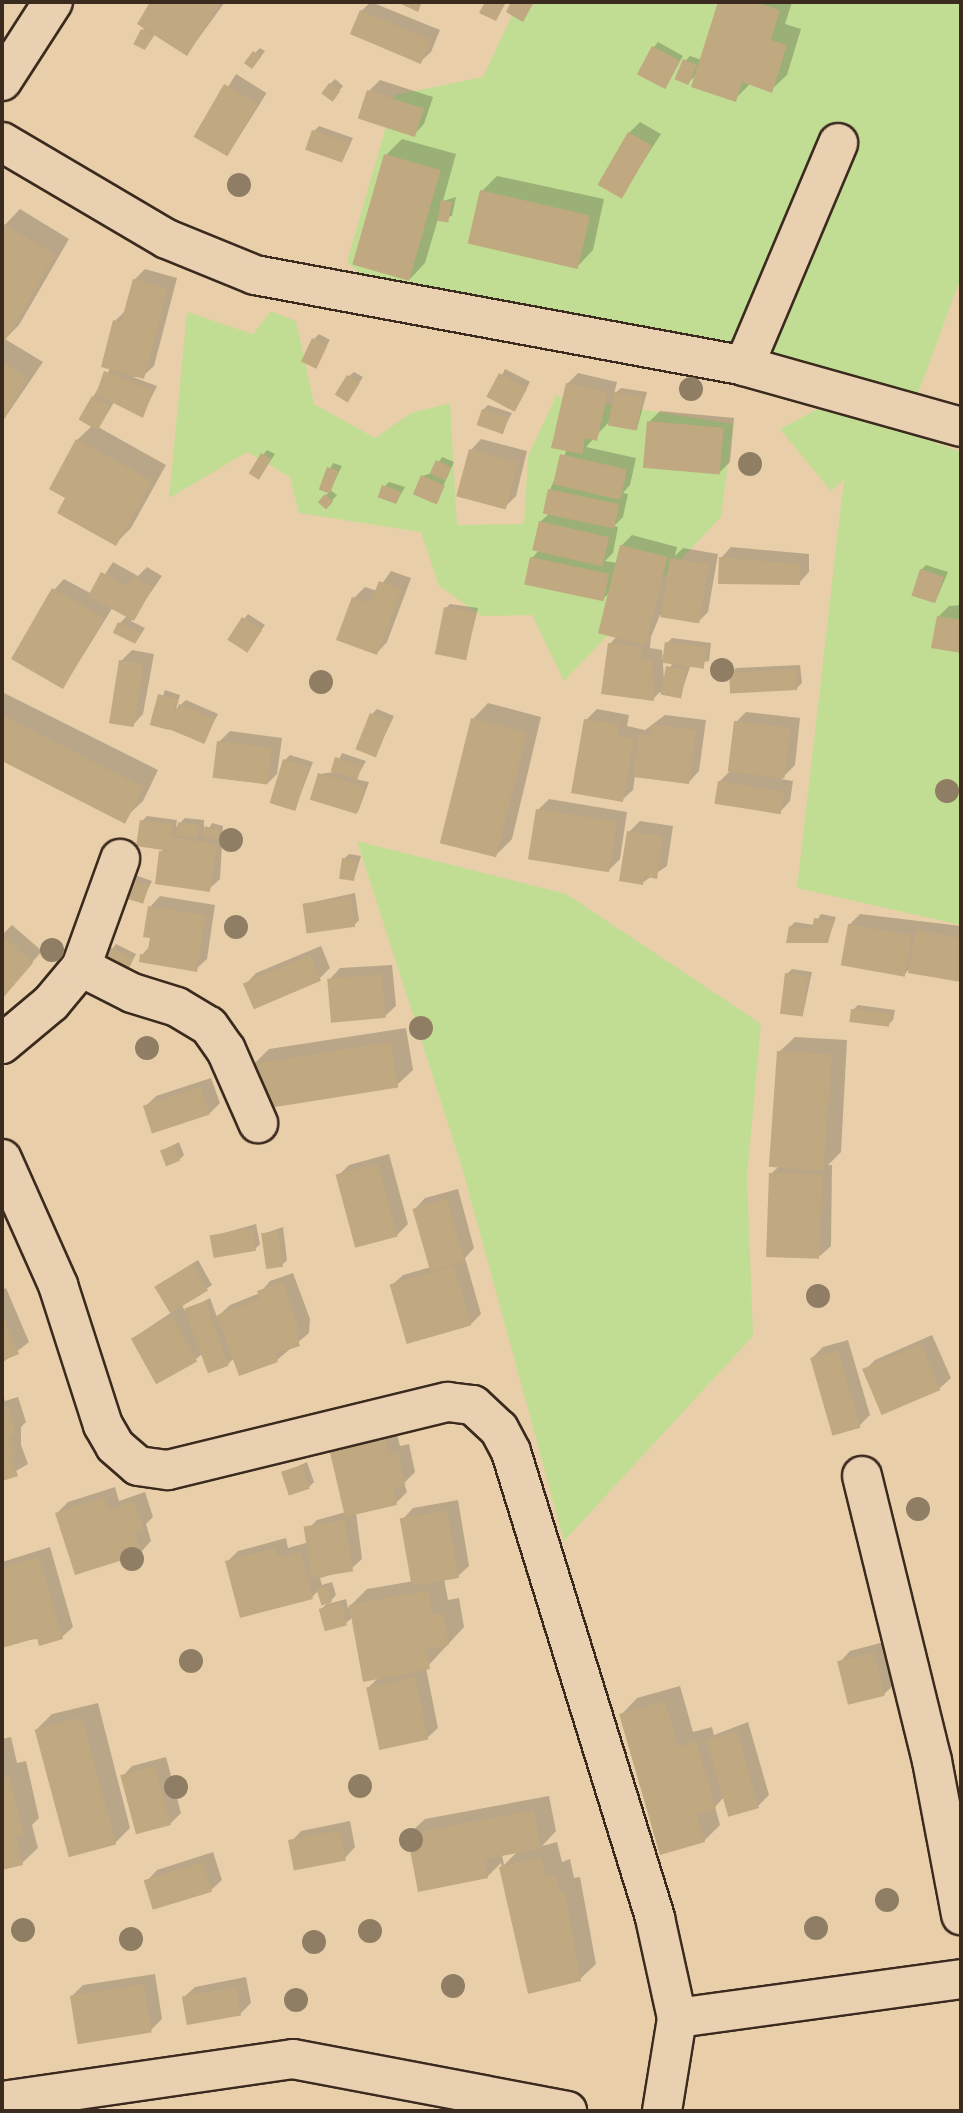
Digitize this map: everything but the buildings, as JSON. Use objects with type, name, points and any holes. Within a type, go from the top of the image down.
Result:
[{"type":"street","points":[[2,81],[53,2]]},
{"type":"street","points":[[2,142],[167,239],[255,275],[744,366],[961,427]]},
{"type":"street","points":[[744,366],[838,143]]},
{"type":"street","points":[[2,1044],[51,1003],[81,967],[120,859]]},
{"type":"street","points":[[81,967],[132,993],[177,1007],[209,1026],[226,1050],[258,1123]]},
{"type":"street","points":[[2,1159],[58,1285],[103,1425],[115,1446],[138,1466],[168,1470],[448,1402],[473,1405],[499,1429],[511,1452],[655,1918],[677,2018],[662,2111]]},
{"type":"street","points":[[862,1476],[932,1761],[961,1915]]},
{"type":"street","points":[[677,2018],[961,1979]]},
{"type":"street","points":[[2,2101],[293,2059],[567,2111]]},
{"type":"green space","points":[[518,2],[961,2],[961,277],[914,404],[381,292],[347,262],[395,95],[483,77]]},
{"type":"green space","points":[[271,311],[296,321],[314,404],[375,438],[411,413],[450,403],[457,525],[524,524],[528,456],[556,396],[733,424],[721,517],[564,681],[532,615],[482,616],[439,586],[421,532],[299,513],[290,477],[247,452],[169,498],[187,312],[253,334]]},
{"type":"green space","points":[[827,404],[961,452],[961,925],[797,888],[844,479],[831,491],[780,429]]},
{"type":"green space","points":[[357,841],[566,894],[761,1024],[747,1177],[753,1336],[564,1541],[461,1164]]}]
